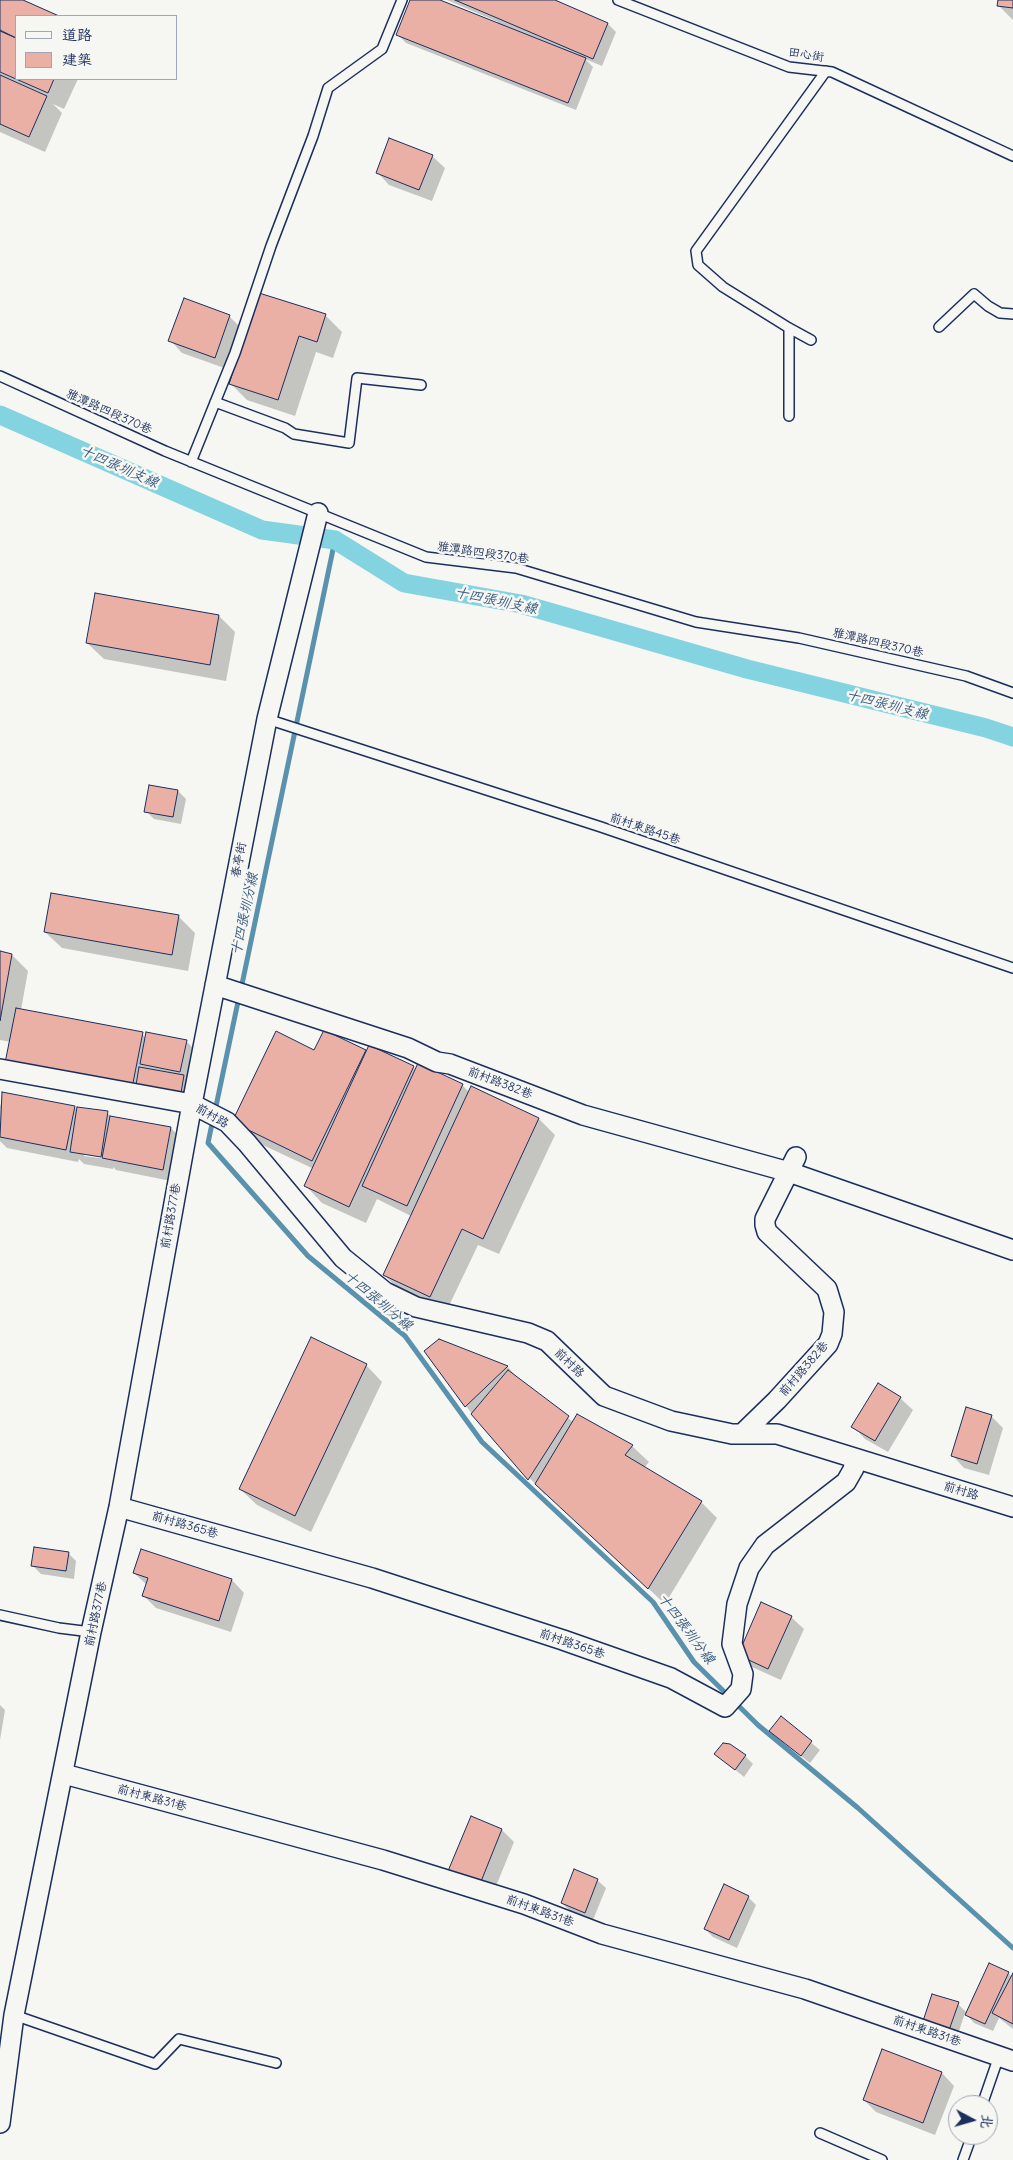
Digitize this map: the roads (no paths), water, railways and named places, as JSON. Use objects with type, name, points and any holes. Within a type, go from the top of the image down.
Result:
[{"type":"street","name":"春亭街","points":[[192,1104],[266,719],[314,529]]},
{"type":"street","name":"前村路382巷","points":[[215,985],[408,1048],[437,1062],[450,1064],[583,1115],[792,1164],[1013,1250]]},
{"type":"street","points":[[0,1069],[192,1104]]},
{"type":"street","name":"前村路","points":[[192,1104],[227,1122],[247,1143],[343,1258],[385,1292],[416,1307],[528,1333],[547,1341],[604,1396],[671,1421],[732,1434],[777,1434],[1013,1507]]},
{"type":"street","name":"前村路377巷","points":[[0,2124],[14,2015],[64,1774],[91,1632],[120,1507],[192,1104]]},
{"type":"street","name":"前村路382巷","points":[[742,1434],[777,1400],[828,1344],[832,1334],[834,1312],[827,1289],[767,1232],[765,1225],[764,1219],[792,1164]]},
{"type":"street","name":"前村路365巷","points":[[120,1507],[372,1578],[563,1640],[671,1678],[725,1707],[741,1688],[743,1674],[732,1644],[737,1604],[749,1568],[765,1545],[846,1482],[854,1468],[853,1458]]},
{"type":"street","name":"前村東路31巷","points":[[64,1774],[383,1860],[524,1904],[602,1934],[805,1989],[1006,2058]]},
{"type":"lane","points":[[191,462],[235,353],[271,246],[313,136],[328,88],[382,49],[402,0]]},
{"type":"lane","name":"田心街","points":[[618,0],[789,67],[832,72],[1013,156]]},
{"type":"lane","points":[[811,340],[723,287],[698,265],[696,251],[826,71]]},
{"type":"lane","points":[[939,327],[974,294],[1000,313],[1013,314]]},
{"type":"lane","points":[[789,328],[789,416]]},
{"type":"lane","name":"雅潭路四段370巷","points":[[0,376],[191,462],[314,529],[426,557],[516,568],[696,622],[799,638],[966,676],[1013,693]]},
{"type":"lane","points":[[215,402],[285,428],[294,434],[350,443],[357,378],[421,385]]},
{"type":"lane","name":"前村東路45巷","points":[[266,719],[601,827],[1013,968]]},
{"type":"lane","points":[[0,1615],[59,1628],[91,1632]]},
{"type":"lane","points":[[14,2015],[155,2064],[179,2039],[276,2064]]},
{"type":"lane","points":[[987,2095],[1006,2058]]},
{"type":"lane","points":[[820,2133],[882,2160]]},
{"type":"lane","points":[[963,2160],[968,2145]]},
{"type":"waterway","name":"十四張圳支線","points":[[0,415],[262,530],[335,540],[404,583],[521,604],[747,669],[986,728],[1013,737]]},
{"type":"waterway","name":"十四張圳分線","points":[[241,989],[335,540]]},
{"type":"waterway","name":"十四張圳分線","points":[[215,1111],[239,997]]},
{"type":"waterway","name":"十四張圳分線","points":[[213,1119],[208,1143],[308,1256],[405,1336],[482,1442],[653,1602],[694,1662],[758,1725],[858,1808],[1013,1948]]}]
